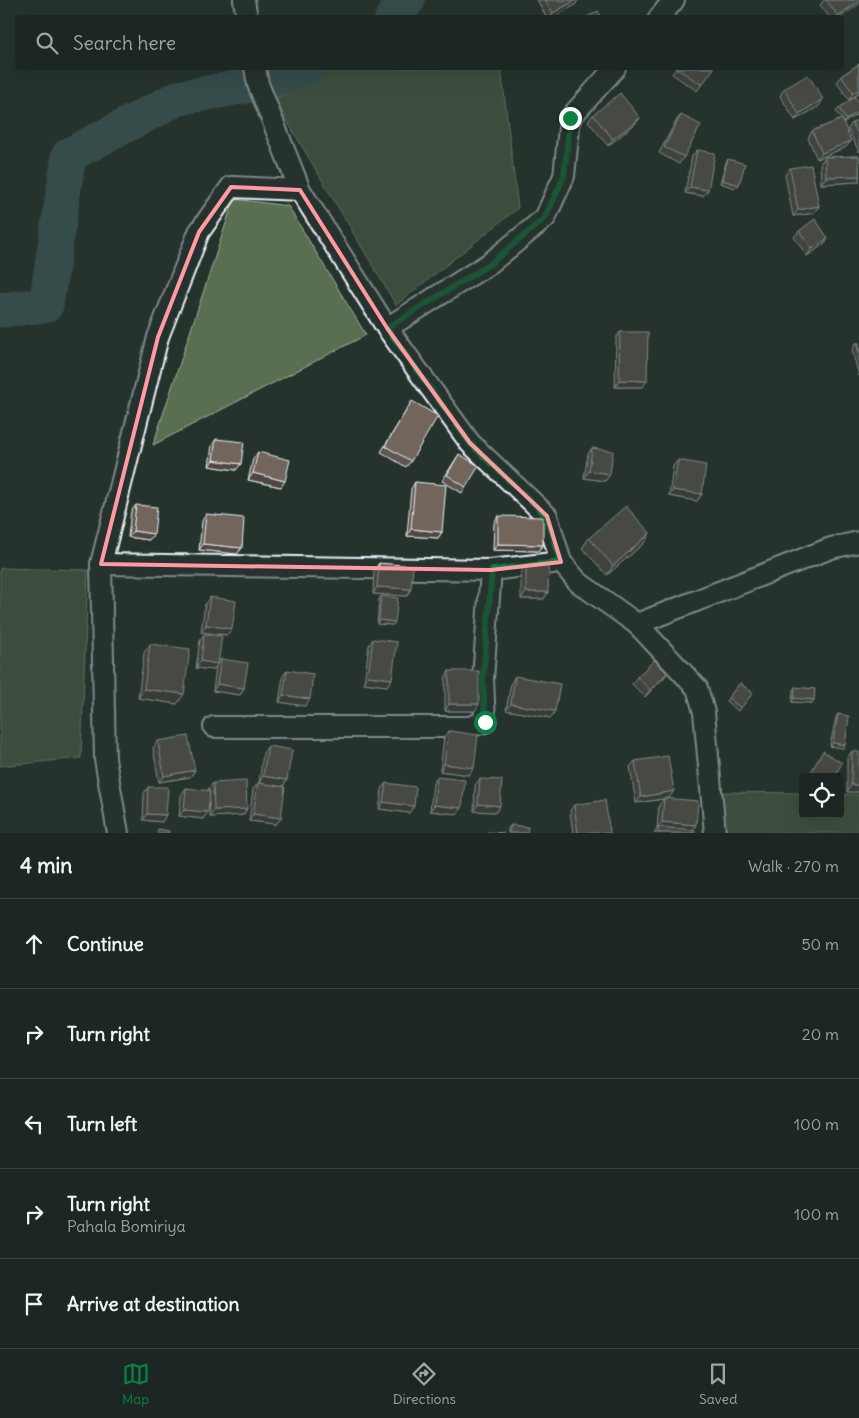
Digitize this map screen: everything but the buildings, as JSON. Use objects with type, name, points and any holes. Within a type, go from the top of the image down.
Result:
[{"type":"street","points":[[244,0],[246,15]]},
{"type":"street","points":[[661,15],[674,0]]},
{"type":"street","points":[[255,70],[258,84],[300,190],[387,328],[470,443],[547,516],[561,562],[578,582],[637,624],[697,688],[704,712],[715,833]]},
{"type":"street","points":[[387,328],[490,264],[545,218],[564,176],[570,118],[613,70]]},
{"type":"street","points":[[118,833],[105,759],[101,564],[158,337],[199,232],[231,187],[300,190]]},
{"type":"street","points":[[637,624],[831,548],[859,542]]},
{"type":"street","points":[[101,564],[492,570],[561,562]]},
{"type":"street","points":[[214,727],[469,727],[485,722],[483,679],[492,570]]},
{"type":"highlighted area","points":[[231,187],[300,190],[387,328],[470,443],[547,516],[561,562],[491,570],[101,564],[158,337],[199,232]]},
{"type":"green space","points":[[329,70],[501,70],[518,208],[396,305],[274,99]]},
{"type":"green space","points":[[234,199],[288,206],[366,335],[153,445]]},
{"type":"green space","points":[[0,568],[88,570],[81,758],[0,766]]},
{"type":"green space","points":[[721,792],[799,793],[799,818],[844,818],[844,794],[859,795],[859,833],[726,833]]},
{"type":"waterway","points":[[395,15],[408,0]]},
{"type":"waterway","points":[[0,310],[46,305],[69,155],[178,98],[258,84],[302,70]]},
{"type":"route","points":[[485,722],[483,679],[492,570],[561,562],[547,516],[470,443],[387,328],[490,264],[545,218],[564,176],[570,118]]}]
